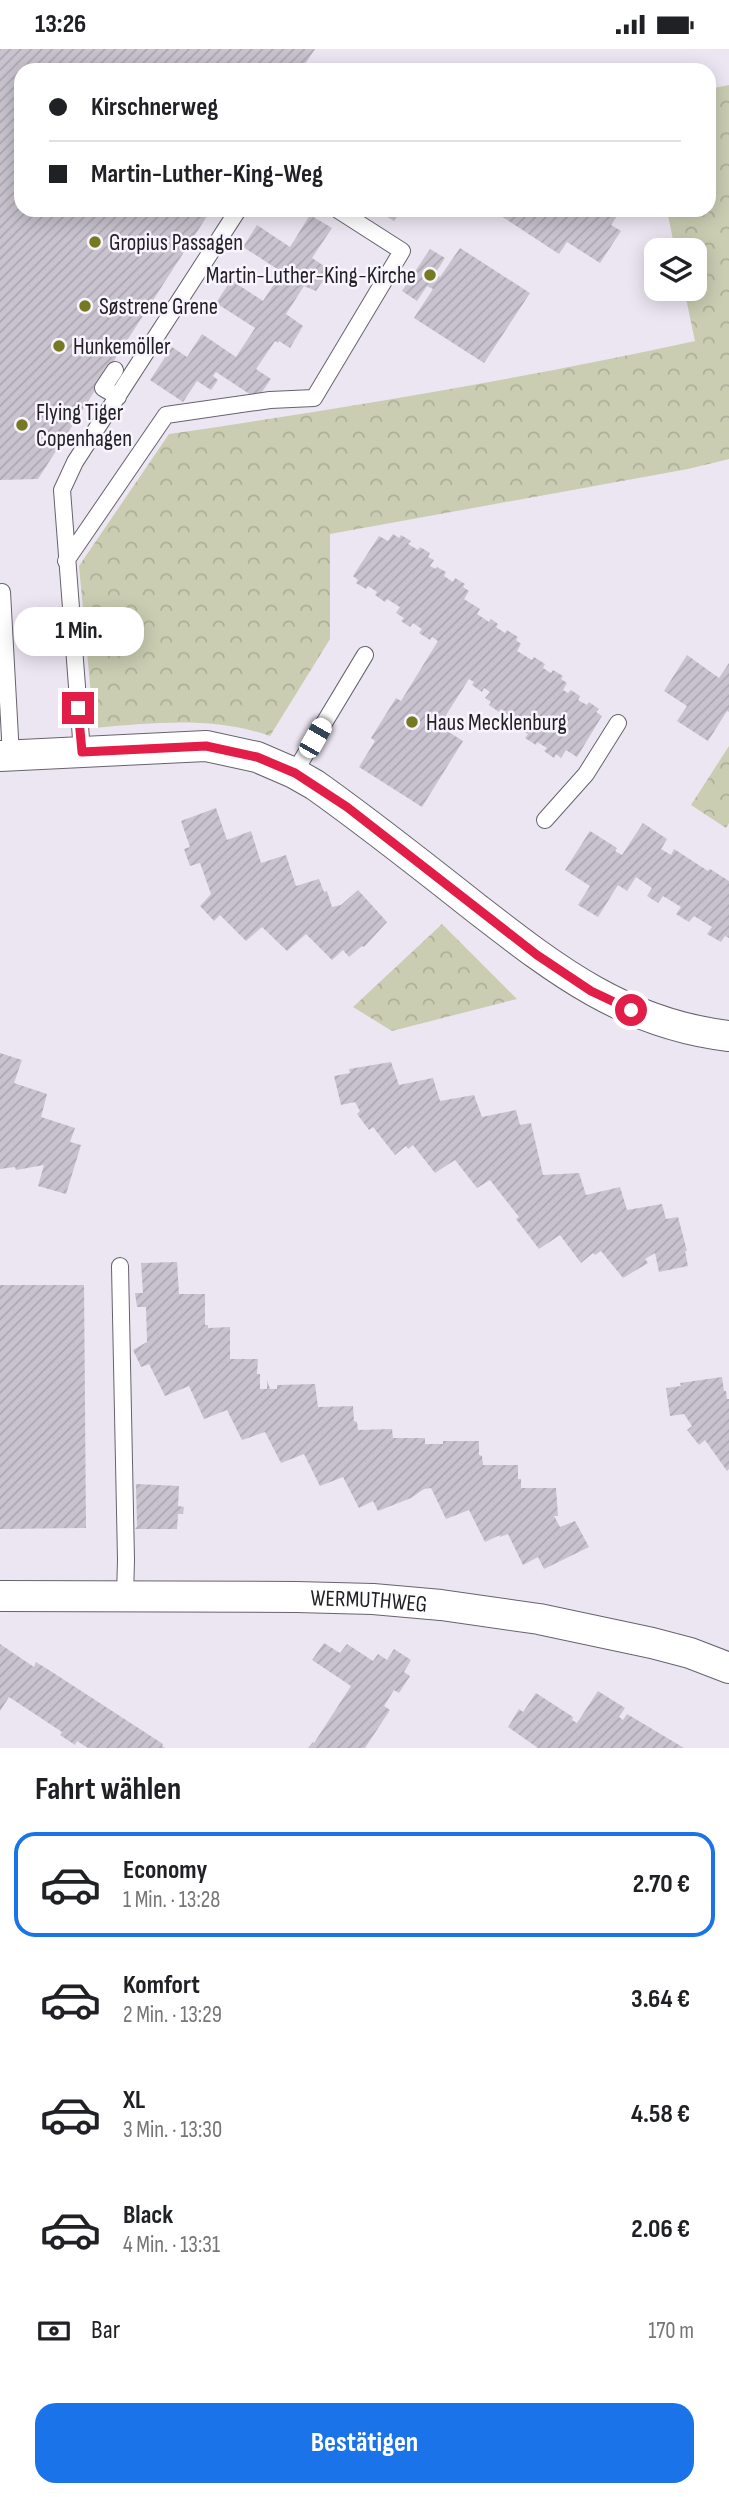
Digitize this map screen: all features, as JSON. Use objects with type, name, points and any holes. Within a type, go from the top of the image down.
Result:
[{"type":"street","points":[[5,756],[206,746],[257,757],[295,773],[347,807],[537,955],[591,991],[671,1026],[729,1036]]},
{"type":"street","name":"WERMUTHWEG","points":[[0,1596],[373,1599],[441,1605],[539,1619],[652,1643],[690,1653],[729,1668]]},
{"type":"lane","points":[[82,752],[62,490],[75,462],[234,217]]},
{"type":"lane","points":[[66,561],[166,415],[270,400],[314,398],[402,251],[349,217]]},
{"type":"lane","points":[[115,370],[103,388],[118,397]]},
{"type":"lane","points":[[2,591],[5,756]]},
{"type":"lane","points":[[295,773],[365,656]]},
{"type":"lane","points":[[545,820],[586,774],[618,723]]},
{"type":"lane","points":[[120,1266],[125,1597]]},
{"type":"green space","points":[[729,85],[729,459],[688,469],[330,534],[330,639],[270,736],[205,723],[94,728],[79,566],[169,434],[433,392],[695,341],[687,301],[707,301],[707,238],[673,238],[668,217],[716,217],[716,88]]},
{"type":"green space","points":[[729,746],[729,823],[726,828],[691,805]]},
{"type":"green space","points":[[442,924],[517,999],[392,1031],[353,1007]]},
{"type":"building","name":"Gropius Passagen","points":[[0,49],[315,49],[306,63],[14,63],[14,217],[206,217],[38,479],[0,480]]},
{"type":"building","points":[[309,217],[332,228],[312,258],[330,270],[316,291],[304,286],[286,314],[303,326],[290,348],[275,341],[256,369],[271,379],[257,399],[216,372],[213,376],[218,380],[211,390],[197,381],[183,402],[150,380],[172,347],[187,357],[202,334],[236,357],[255,328],[216,303],[231,280],[263,301],[282,272],[243,247],[257,225],[290,247]]},
{"type":"building","points":[[503,217],[616,217],[611,225],[621,231],[600,263],[567,242],[559,254]]},
{"type":"building","points":[[460,248],[530,293],[484,363],[414,318],[433,289],[427,286],[417,301],[402,291],[430,249],[445,258],[435,274],[440,277]]},
{"type":"building","points":[[393,534],[411,541],[408,544],[418,550],[420,547],[430,553],[428,557],[434,560],[430,566],[446,572],[444,576],[453,582],[455,578],[465,584],[463,587],[469,591],[464,599],[480,609],[477,614],[489,622],[491,619],[498,624],[496,627],[505,633],[507,630],[518,637],[516,640],[521,644],[517,651],[545,664],[543,668],[551,673],[553,670],[563,676],[561,679],[567,683],[563,690],[568,693],[571,690],[580,696],[578,700],[587,705],[589,702],[599,709],[596,712],[602,716],[577,757],[566,750],[561,758],[556,754],[554,758],[544,751],[547,748],[525,738],[528,734],[522,731],[525,724],[520,721],[518,723],[501,709],[499,712],[489,705],[491,702],[485,698],[490,692],[484,688],[482,692],[472,685],[474,682],[469,679],[439,726],[463,741],[422,807],[359,767],[375,741],[371,738],[396,698],[401,701],[438,641],[432,637],[430,640],[419,633],[422,629],[413,623],[410,627],[401,621],[404,618],[396,613],[400,607],[387,599],[385,602],[368,586],[366,589],[356,583],[358,580],[353,576],[379,536],[388,541]]},
{"type":"building","points":[[687,655],[719,678],[729,663],[729,712],[727,711],[708,741],[677,721],[687,706],[664,691]]},
{"type":"building","points":[[216,808],[227,840],[251,831],[261,863],[286,855],[296,886],[319,879],[324,892],[327,891],[332,907],[341,905],[358,890],[387,922],[364,947],[349,957],[343,950],[332,960],[306,934],[287,951],[262,927],[246,941],[220,915],[214,921],[200,906],[211,894],[200,863],[190,866],[184,849],[190,847],[181,821]]},
{"type":"building","points":[[643,823],[667,839],[661,849],[671,855],[674,849],[729,881],[729,938],[725,936],[721,942],[707,934],[712,927],[694,916],[689,922],[676,914],[681,907],[663,896],[658,903],[647,896],[652,888],[636,877],[627,891],[618,885],[598,917],[578,905],[590,886],[565,870],[590,831],[617,848],[615,851],[622,855]]},
{"type":"building","points":[[0,1053],[22,1060],[14,1083],[47,1094],[41,1117],[75,1128],[70,1142],[81,1145],[66,1194],[38,1186],[44,1165],[16,1170],[15,1167],[0,1169]]},
{"type":"building","points":[[391,1062],[399,1085],[433,1078],[440,1101],[474,1095],[482,1117],[516,1110],[520,1125],[531,1123],[543,1175],[579,1173],[586,1195],[620,1187],[627,1210],[662,1204],[666,1219],[678,1217],[688,1266],[659,1272],[655,1253],[645,1259],[648,1263],[623,1278],[601,1251],[595,1255],[593,1253],[581,1263],[560,1235],[539,1249],[516,1219],[519,1217],[490,1180],[477,1188],[455,1160],[435,1173],[413,1145],[408,1149],[406,1146],[395,1155],[373,1127],[369,1130],[357,1114],[360,1111],[355,1102],[341,1105],[334,1076],[350,1073],[349,1069]]},
{"type":"building","points":[[177,1262],[179,1294],[205,1294],[205,1325],[208,1325],[208,1328],[230,1327],[230,1359],[258,1359],[260,1389],[267,1389],[267,1380],[270,1389],[277,1389],[277,1385],[315,1384],[318,1407],[353,1406],[358,1430],[392,1429],[393,1438],[425,1438],[425,1444],[479,1441],[479,1455],[482,1456],[483,1465],[518,1465],[521,1488],[556,1488],[558,1516],[554,1516],[560,1527],[575,1521],[589,1547],[544,1569],[538,1557],[523,1565],[508,1534],[485,1542],[469,1510],[446,1519],[431,1488],[378,1511],[373,1501],[359,1508],[343,1477],[320,1486],[304,1454],[281,1463],[265,1432],[242,1440],[227,1410],[204,1419],[189,1386],[165,1396],[149,1364],[141,1367],[133,1350],[147,1342],[146,1307],[137,1307],[135,1293],[143,1293],[141,1263]]},
{"type":"building","points":[[0,1285],[84,1285],[86,1528],[0,1529]]},
{"type":"building","points":[[722,1377],[724,1391],[729,1399],[727,1471],[705,1440],[699,1445],[687,1430],[692,1426],[684,1414],[670,1416],[666,1388],[681,1386],[680,1383]]},
{"type":"building","points":[[136,1484],[179,1486],[178,1506],[184,1507],[183,1514],[178,1514],[177,1529],[135,1529]]},
{"type":"building","points":[[324,1643],[340,1653],[347,1644],[373,1661],[378,1654],[387,1660],[394,1649],[411,1660],[404,1672],[410,1676],[399,1693],[394,1690],[384,1706],[390,1710],[365,1748],[308,1748],[351,1686],[312,1660]]},
{"type":"building","points":[[0,1644],[34,1667],[36,1662],[52,1672],[163,1744],[165,1748],[88,1748],[77,1741],[75,1745],[60,1735],[62,1732],[9,1697],[0,1711]]},
{"type":"building","points":[[598,1691],[625,1708],[619,1717],[623,1720],[627,1714],[684,1748],[538,1748],[508,1727],[519,1709],[523,1712],[536,1693],[573,1717],[572,1720],[577,1723]]},
{"type":"place","name":"Gropius Passagen","points":[[95,242]]},
{"type":"place","name":"Martin-Luther-King-Kirche","points":[[430,275]]},
{"type":"place","name":"Søstrene Grene","points":[[85,306]]},
{"type":"place","name":"Hunkemöller","points":[[59,346]]},
{"type":"place","name":"Flying Tiger Copenhagen","points":[[22,425]]},
{"type":"place","name":"Haus Mecklenburg","points":[[412,722]]},
{"type":"route","points":[[78,708],[82,752],[206,746],[257,757],[295,773],[347,807],[537,955],[591,991],[631,1010]]}]
